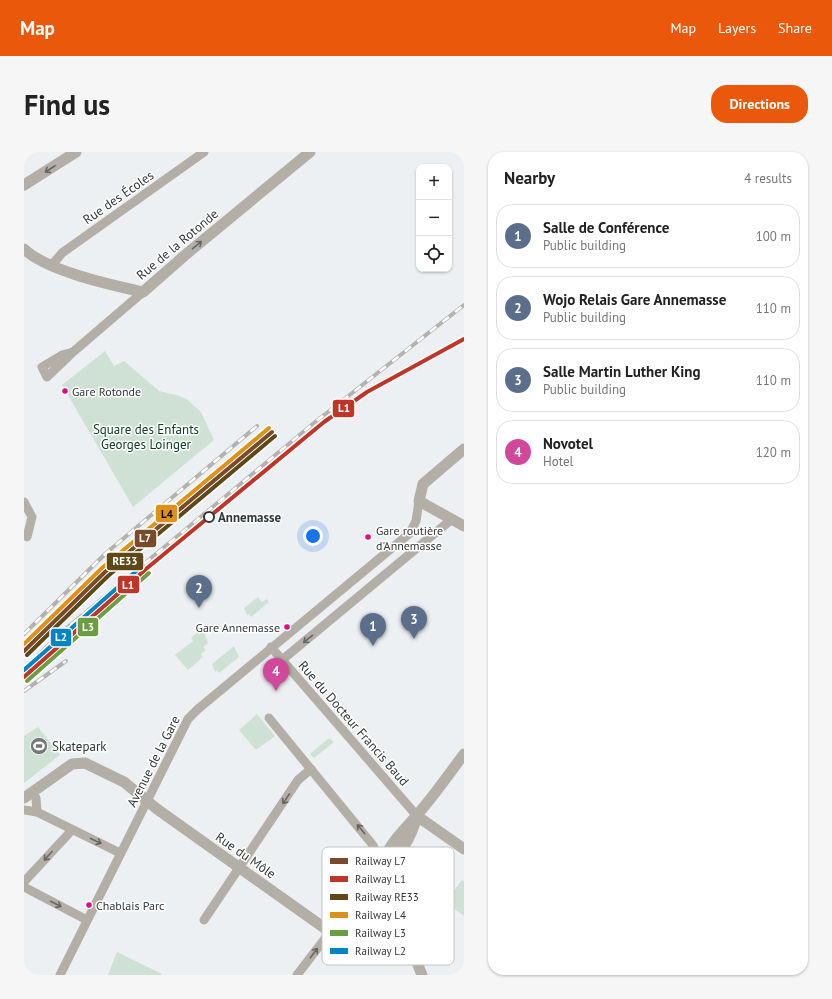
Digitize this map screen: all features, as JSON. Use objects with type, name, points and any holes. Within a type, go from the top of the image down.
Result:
[{"type":"street","name":"Rue des Écoles","points":[[51,266],[62,253],[204,152]]},
{"type":"street","name":"Rue de la Rotonde","points":[[24,249],[38,260],[51,266],[143,292],[310,152]]},
{"type":"street","points":[[24,185],[74,153]]},
{"type":"street","points":[[73,352],[143,292]]},
{"type":"street","points":[[464,449],[423,484],[419,501],[464,526]]},
{"type":"street","name":"Avenue de la Gare","points":[[60,975],[146,801],[190,717],[271,647],[410,532],[416,521],[419,501]]},
{"type":"street","points":[[24,502],[32,517],[27,537]]},
{"type":"street","points":[[282,660],[333,618],[335,611],[450,518]]},
{"type":"street","name":"Rue du Docteur Francis Baud","points":[[271,647],[417,816]]},
{"type":"street","points":[[269,718],[374,847]]},
{"type":"street","points":[[389,847],[405,826],[417,816],[464,754]]},
{"type":"street","name":"Rue du Môle","points":[[36,793],[65,768],[73,759],[85,760],[124,782],[146,801],[322,926]]},
{"type":"street","points":[[204,920],[298,780],[311,769]]},
{"type":"street","points":[[24,798],[36,793]]},
{"type":"street","points":[[36,793],[24,808],[37,812],[120,853]]},
{"type":"street","points":[[36,793],[37,812]]},
{"type":"street","points":[[417,816],[464,849]]},
{"type":"street","points":[[24,882],[72,830]]},
{"type":"street","points":[[24,887],[87,920]]},
{"type":"street","points":[[297,975],[322,942]]},
{"type":"street","points":[[418,965],[422,975]]},
{"type":"green space","name":"Square des Enfants Georges Loinger","points":[[105,351],[114,366],[124,361],[159,391],[187,399],[201,412],[214,440],[133,507],[62,385]]},
{"type":"green space","points":[[258,597],[262,602],[267,599],[269,602],[251,617],[249,614],[247,615],[244,608]]},
{"type":"green space","points":[[207,624],[209,627],[204,632],[208,643],[203,647],[206,650],[201,654],[203,657],[188,670],[175,655],[193,641],[191,638]]},
{"type":"green space","points":[[234,646],[239,657],[219,673],[217,670],[215,672],[212,664]]},
{"type":"green space","points":[[257,714],[275,736],[256,750],[239,730]]},
{"type":"green space","name":"Skatepark","points":[[38,727],[60,755],[24,783],[24,736]]},
{"type":"green space","points":[[329,738],[334,742],[314,758],[310,754]]},
{"type":"green space","points":[[462,880],[464,881],[464,916],[454,909],[454,890]]},
{"type":"green space","points":[[117,952],[162,974],[108,975]]},
{"type":"railway","points":[[24,669],[62,632],[314,423],[464,305]]},
{"type":"railway","points":[[24,634],[105,554],[257,426]]},
{"type":"railway","points":[[24,691],[66,661]]},
{"type":"rail line","name":"L1","points":[[24,677],[146,569],[324,422],[367,392],[464,339]]},
{"type":"rail line","name":"L4","points":[[24,644],[102,568],[269,428]]},
{"type":"rail line","name":"L7","points":[[24,651],[105,572],[272,432]]},
{"type":"rail line","name":"RE33","points":[[27,655],[108,576],[275,436]]},
{"type":"rail line","name":"L2","points":[[24,670],[143,565]]},
{"type":"rail line","name":"L3","points":[[27,681],[149,573]]},
{"type":"place","name":"Gare Rotonde","points":[[65,391]]},
{"type":"place","name":"Annemasse","points":[[209,517]]},
{"type":"place","name":"Gare routière d'Annemasse","points":[[368,537]]},
{"type":"place","name":"Wojo Relais Gare Annemasse","points":[[199,608]]},
{"type":"place","name":"Gare Annemasse","points":[[287,627]]},
{"type":"place","name":"Salle Martin Luther King","points":[[414,639]]},
{"type":"place","name":"Salle de Conférence","points":[[373,646]]},
{"type":"place","name":"Novotel","points":[[276,691]]},
{"type":"place","name":"Skatepark","points":[[39,746]]},
{"type":"place","name":"Chablais Parc","points":[[89,905]]}]
